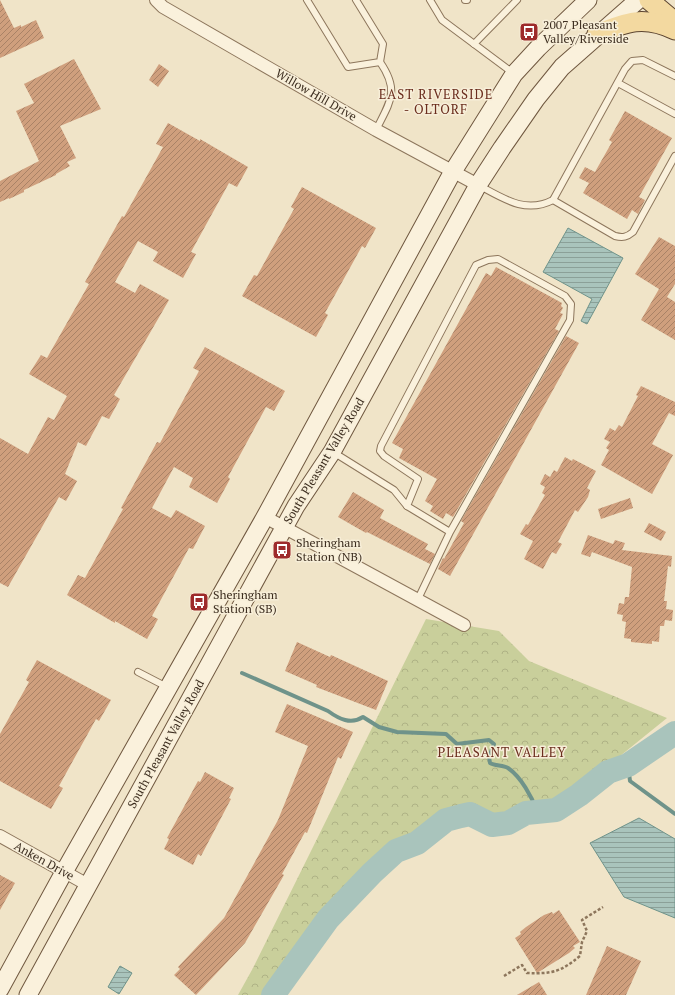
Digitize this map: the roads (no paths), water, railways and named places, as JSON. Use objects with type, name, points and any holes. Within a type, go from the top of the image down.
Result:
[{"type":"main road","name":"South Pleasant Valley Road","points":[[0,990],[64,872],[265,516],[452,173],[514,74],[538,48],[588,0]]},
{"type":"main road","name":"South Pleasant Valley Road","points":[[28,995],[285,527],[332,452],[478,185],[536,99],[562,66],[597,34],[638,0]]},
{"type":"main road","points":[[650,0],[675,22]]},
{"type":"main road","points":[[597,34],[621,24],[641,20],[675,30]]},
{"type":"main road","points":[[169,688],[191,699]]},
{"type":"street","name":"Willow Hill Drive","points":[[156,0],[163,8],[452,173],[478,185]]},
{"type":"street","points":[[265,516],[464,625]]},
{"type":"street","name":"Anken Drive","points":[[0,836],[88,885]]},
{"type":"lane","points":[[307,0],[348,67],[380,62]]},
{"type":"lane","points":[[356,0],[383,44],[380,62],[389,76],[392,92],[376,130]]},
{"type":"lane","points":[[430,0],[442,20],[514,74]]},
{"type":"lane","points":[[474,44],[517,0]]},
{"type":"lane","points":[[478,185],[504,199],[526,206],[544,204],[554,200],[618,83],[632,61],[643,60],[675,76]]},
{"type":"lane","points":[[618,83],[674,113]]},
{"type":"lane","points":[[554,200],[615,236],[622,238],[633,232],[675,156]]},
{"type":"lane","points":[[407,506],[418,479],[384,456],[380,451],[381,446],[476,265],[488,260],[498,259],[565,296],[570,304],[572,313],[570,320],[450,532],[418,599]]},
{"type":"lane","points":[[332,452],[394,490],[407,506],[450,532]]},
{"type":"lane","points":[[138,672],[169,688]]},
{"type":"water","points":[[568,228],[623,258],[587,324],[581,321],[592,299],[543,272]]},
{"type":"water","points":[[639,818],[675,839],[675,918],[624,897],[590,843]]},
{"type":"water","points":[[120,966],[132,973],[119,994],[108,987]]},
{"type":"waterway","points":[[242,673],[345,720],[354,721],[363,717],[379,727],[397,732],[446,734],[457,744],[489,740],[494,744],[489,757],[490,763],[506,767],[513,772],[526,788],[537,811]]},
{"type":"waterway","points":[[273,995],[328,919],[372,873],[396,851],[417,843],[446,820],[461,816],[470,814],[492,825],[508,823],[526,813],[556,810],[579,795],[608,772],[628,765],[675,733]]},
{"type":"waterway","points":[[628,765],[630,781],[675,814]]},
{"type":"place","name":"2007 Pleasant Valley/Riverside","points":[[529,32]]},
{"type":"place","name":"Sheringham Station (NB)","points":[[282,550]]},
{"type":"place","name":"Sheringham Station (SB)","points":[[199,602]]},
{"type":"district","name":"EAST RIVERSIDE - OLTORF","points":[[436,102]]},
{"type":"district","name":"PLEASANT VALLEY","points":[[502,752]]}]
